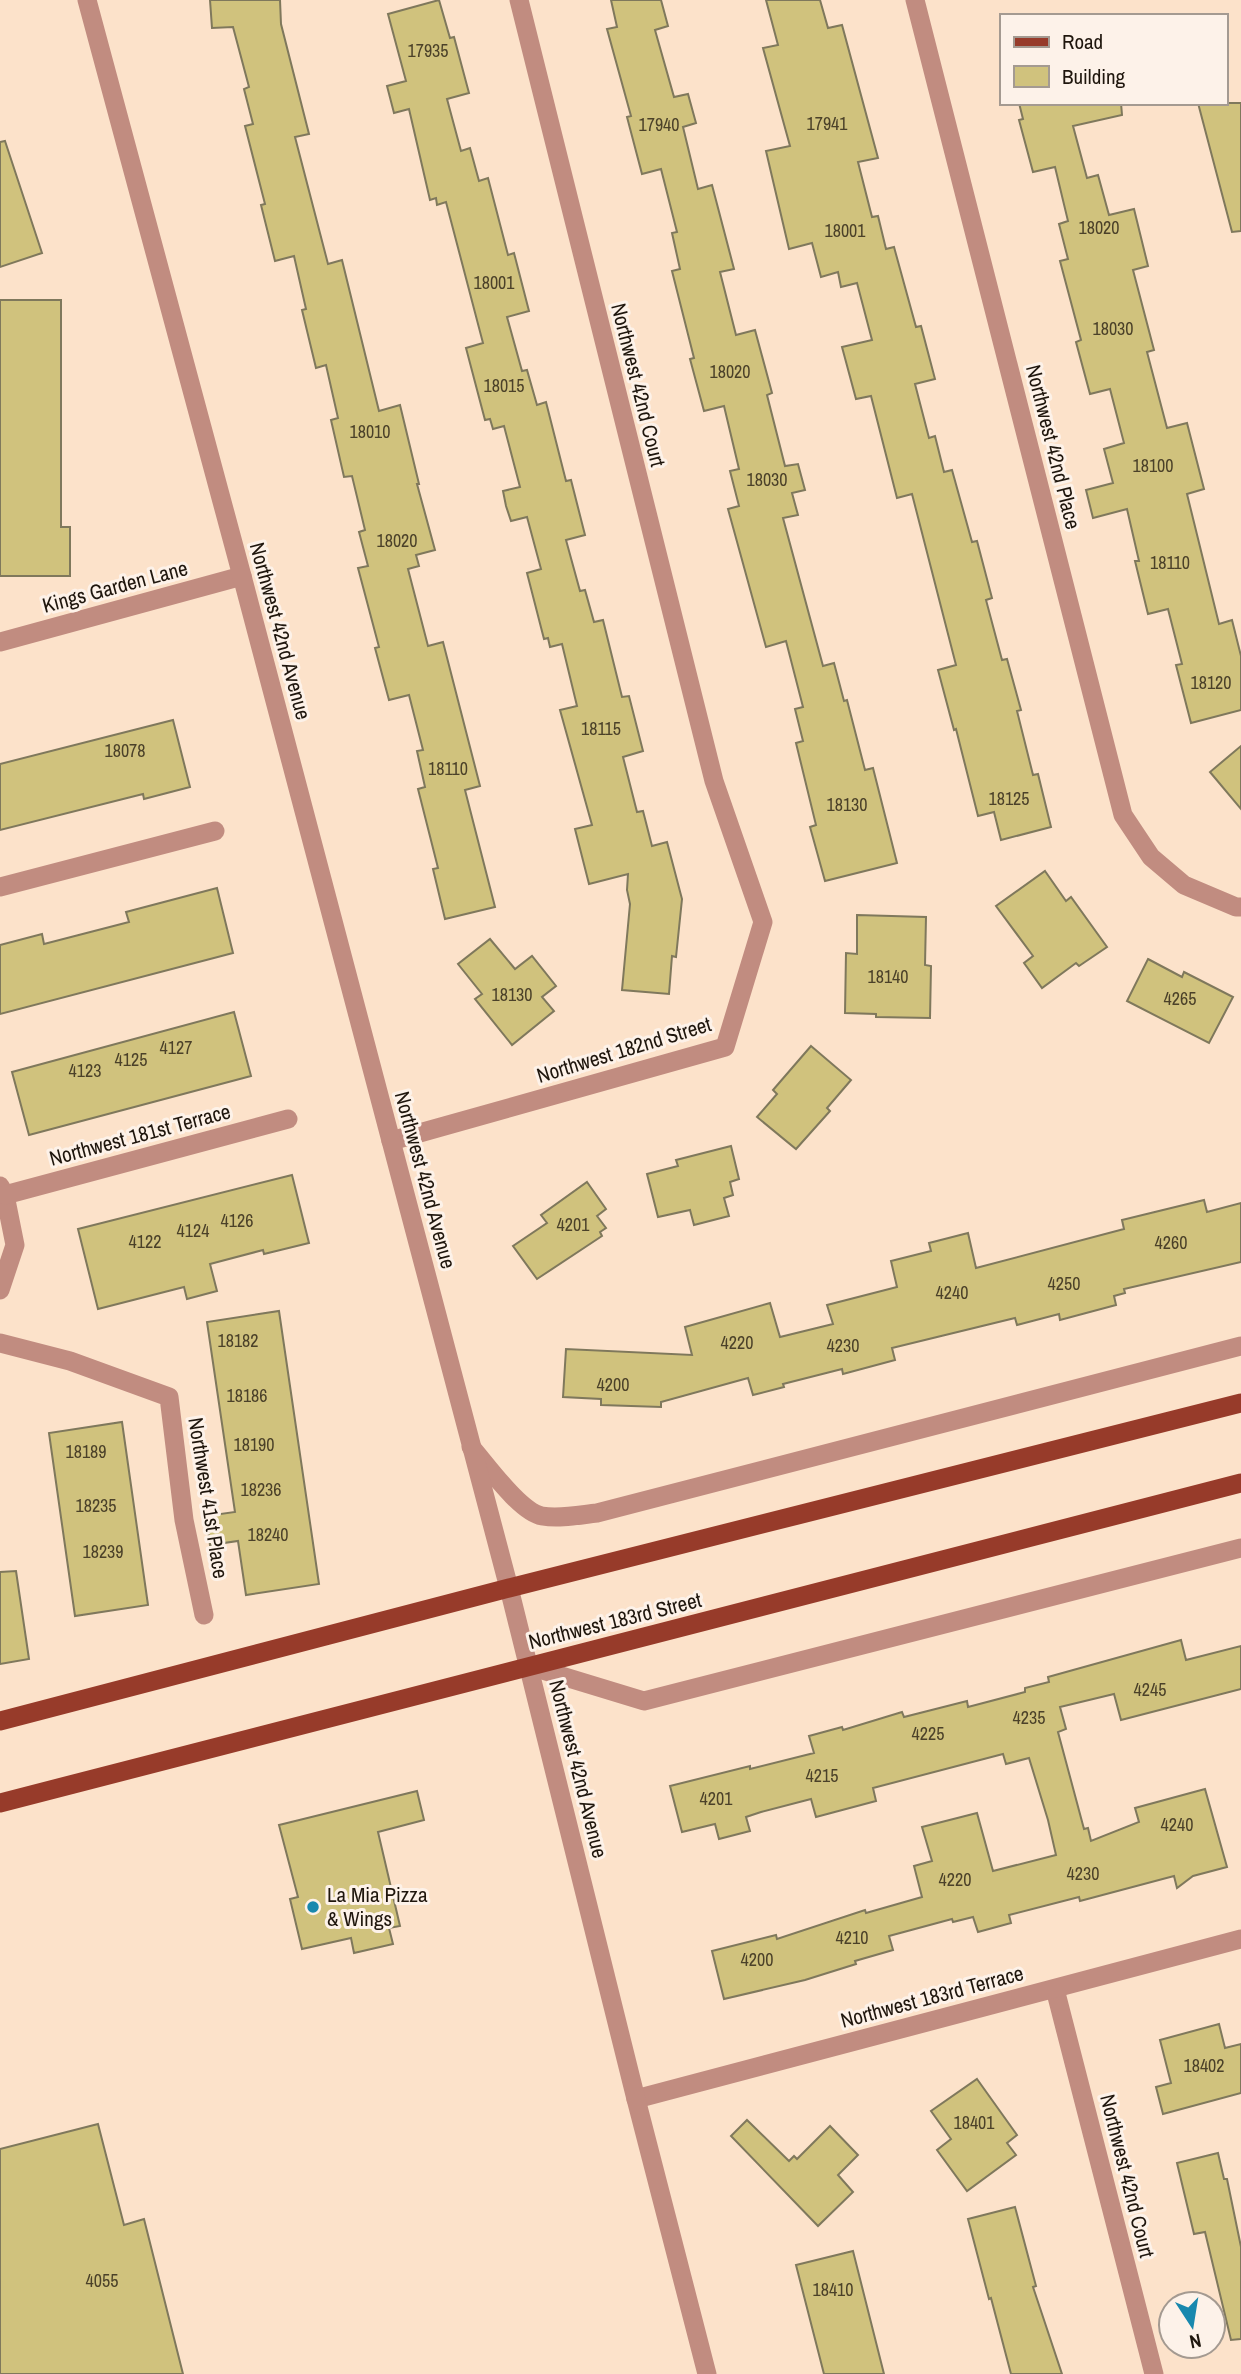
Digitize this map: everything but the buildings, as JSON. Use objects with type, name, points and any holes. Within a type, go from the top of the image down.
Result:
[{"type":"main road","points":[[0,1721],[509,1588],[1241,1403]]},
{"type":"main road","name":"Northwest 183rd Street","points":[[0,1803],[1241,1483]]},
{"type":"street","name":"Northwest 42nd Avenue","points":[[87,0],[243,576],[509,1588],[707,2374]]},
{"type":"street","name":"Northwest 42nd Court","points":[[519,0],[714,781]]},
{"type":"street","name":"Northwest 42nd Place","points":[[915,0],[1123,815],[1151,858],[1184,885],[1236,908],[1241,907]]},
{"type":"street","name":"Kings Garden Lane","points":[[0,642],[243,576]]},
{"type":"street","name":"Northwest 182nd Street","points":[[391,1141],[725,1046],[763,922],[714,781]]},
{"type":"street","points":[[0,887],[215,831]]},
{"type":"street","name":"Northwest 181st Terrace","points":[[2,1190],[288,1119]]},
{"type":"street","points":[[0,1290],[15,1245],[2,1190]]},
{"type":"street","name":"Northwest 41st Place","points":[[0,1343],[71,1361],[169,1397],[184,1520],[204,1615]]},
{"type":"street","points":[[471,1447],[521,1504],[539,1516],[564,1517],[597,1513],[1241,1346]]},
{"type":"street","points":[[529,1666],[644,1701],[1241,1548]]},
{"type":"street","name":"Northwest 183rd Terrace","points":[[636,2099],[1241,1940]]},
{"type":"street","name":"Northwest 42nd Court","points":[[1055,1989],[1154,2374]]},
{"type":"place","name":"La Mia Pizza & Wings","points":[[313,1907]]}]
